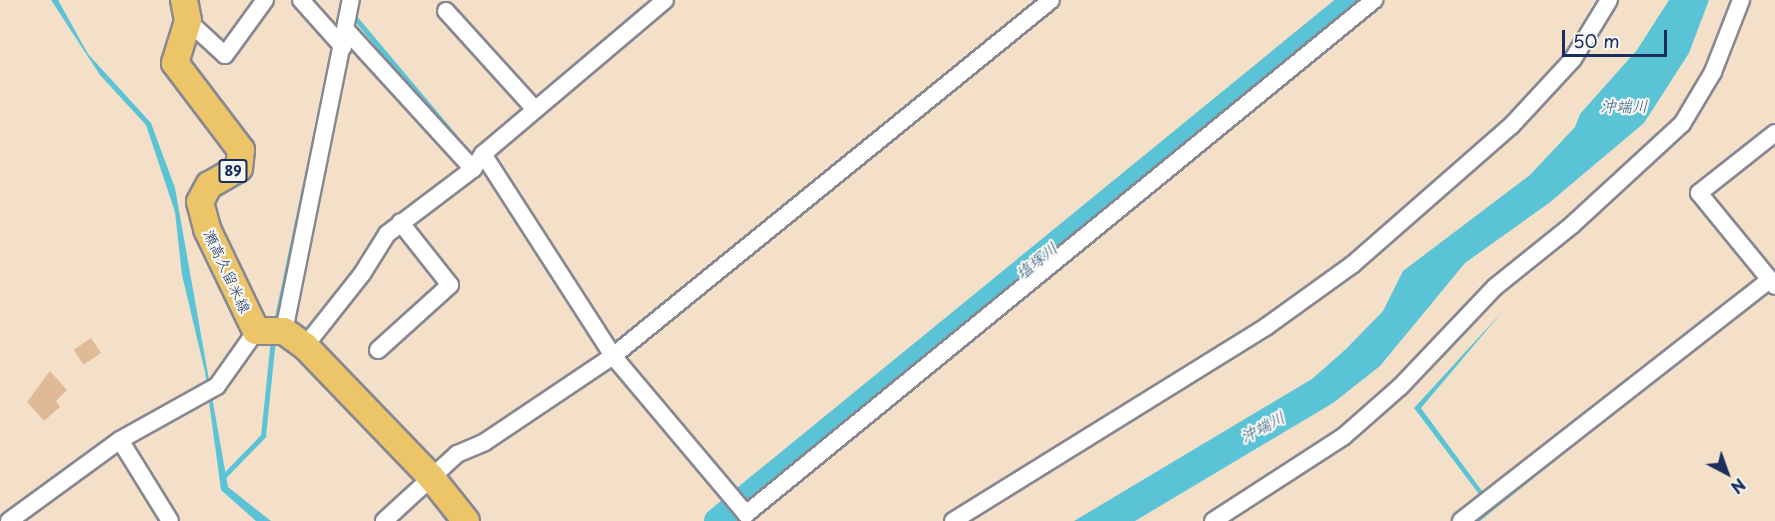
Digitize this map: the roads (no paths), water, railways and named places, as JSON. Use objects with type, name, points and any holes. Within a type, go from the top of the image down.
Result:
[{"type":"main road","name":"瀬高久留米線","points":[[186,10],[175,63],[241,150],[239,168],[209,185],[200,202],[207,229],[271,331],[305,346],[431,477],[466,521]]},
{"type":"street","points":[[186,10],[225,55],[266,0]]},
{"type":"street","points":[[301,0],[345,39],[473,169]]},
{"type":"street","points":[[9,521],[120,440],[210,390],[271,331],[345,39],[351,0]]},
{"type":"street","points":[[384,521],[457,454],[485,442],[613,356],[1051,0]]},
{"type":"street","points":[[483,153],[613,356],[741,518],[1374,0]]},
{"type":"street","points":[[953,521],[1267,326],[1352,265],[1511,126],[1573,59],[1609,0]]},
{"type":"street","points":[[1213,521],[1343,437],[1400,387],[1496,287],[1572,225],[1682,124],[1713,72],[1741,0]]},
{"type":"street","points":[[305,346],[400,222],[473,169],[483,153],[654,3]]},
{"type":"street","points":[[446,11],[535,109]]},
{"type":"street","points":[[1461,521],[1773,283],[1699,193],[1775,133]]},
{"type":"street","points":[[378,350],[450,285],[400,222]]},
{"type":"street","points":[[120,440],[170,521]]},
{"type":"water","points":[[51,0],[58,0],[88,54],[151,123],[175,188],[228,487],[271,521],[256,521],[221,490],[205,372],[182,275],[175,212],[146,125],[100,75]]},
{"type":"water","name":"沖端川","points":[[1669,0],[1709,0],[1689,53],[1644,123],[1549,203],[1465,263],[1380,366],[1333,403],[1135,521],[1074,521],[1312,379],[1346,349],[1383,311],[1403,271],[1530,175],[1575,127],[1580,114],[1637,50]]},
{"type":"water","points":[[1775,285],[1480,521],[1471,521]]},
{"type":"water","points":[[1502,312],[1421,408],[1485,495],[1482,498],[1414,408]]},
{"type":"waterway","name":"塩塚川","points":[[717,521],[1355,0]]},
{"type":"waterway","points":[[352,14],[470,154]]},
{"type":"waterway","points":[[276,322],[327,78]]},
{"type":"waterway","points":[[222,478],[263,436],[273,339]]}]
